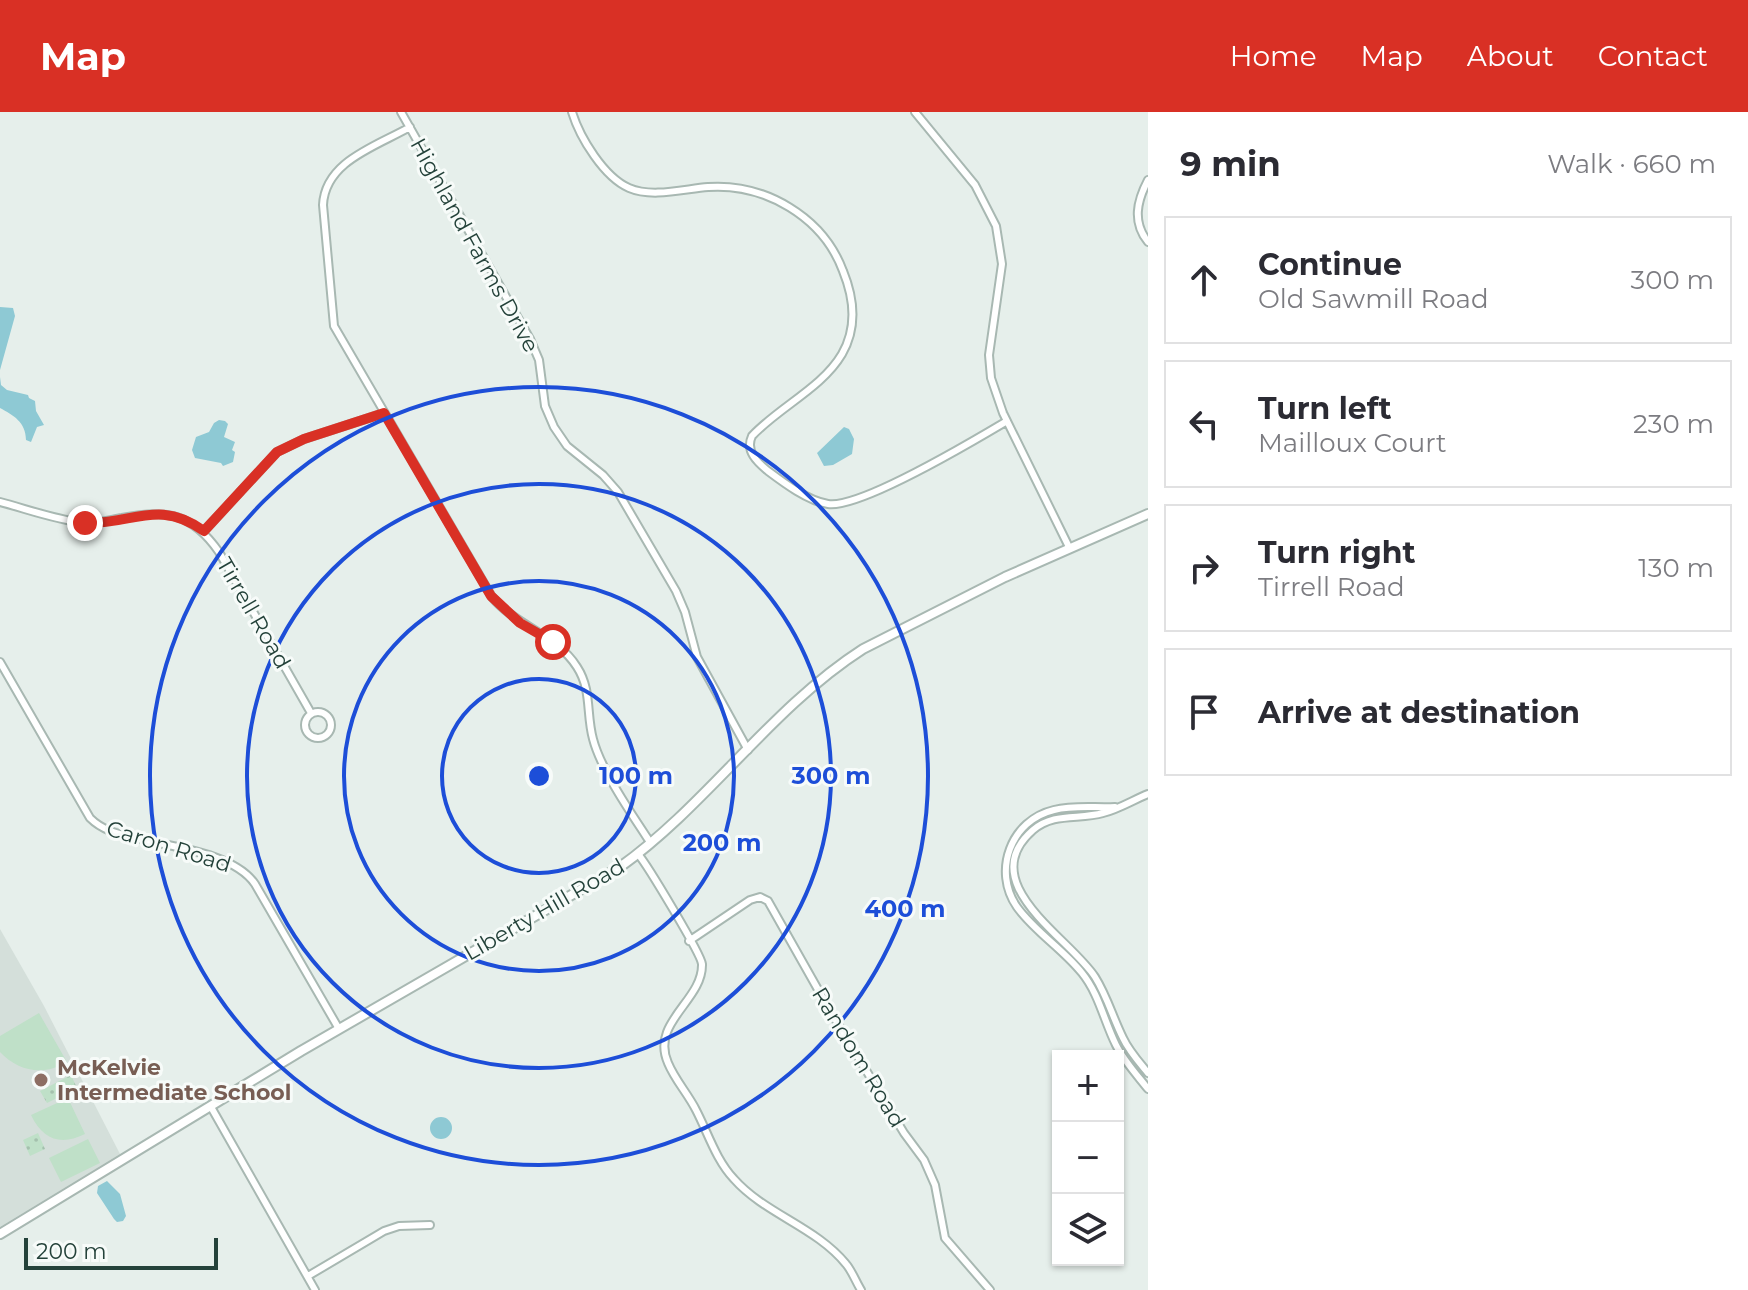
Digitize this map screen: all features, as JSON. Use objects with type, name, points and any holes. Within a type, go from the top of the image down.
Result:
[{"type":"street","name":"Highland Farms Drive","points":[[401,112],[530,339],[539,360],[545,406],[554,427],[567,446],[603,475],[618,492],[676,591],[697,657],[748,750]]},
{"type":"street","points":[[572,112],[599,163],[629,188],[649,191],[735,187],[758,192],[798,213],[830,246],[850,288],[853,311],[851,334],[842,354],[827,372],[752,436],[750,451],[770,472],[815,501],[845,504],[874,493],[1007,421]]},
{"type":"street","points":[[915,112],[975,185],[996,226],[1002,264],[989,355],[994,392],[1069,547]]},
{"type":"street","points":[[410,127],[342,165],[328,183],[323,197],[334,326],[492,597],[520,623],[559,647],[575,664],[587,688],[593,740],[627,806],[650,842]]},
{"type":"street","points":[[1146,238],[1139,224],[1137,206],[1148,180]]},
{"type":"street","points":[[0,502],[85,523],[152,513],[168,514],[189,521],[204,531],[277,452],[304,439],[384,413]]},
{"type":"street","name":"Liberty Hill Road","points":[[0,1234],[339,1029],[594,884],[638,854],[803,697],[844,661],[863,649],[957,600],[1148,514]]},
{"type":"street","name":"Tirrell Road","points":[[204,531],[311,713]]},
{"type":"street","name":"Caron Road","points":[[0,662],[90,818],[109,831],[226,861],[246,872],[339,1029]]},
{"type":"street","name":"Tirrell Road","points":[[320,712],[327,716],[331,724],[326,735],[318,738],[307,732],[306,720],[311,713],[320,712]]},
{"type":"street","points":[[1148,794],[1102,814],[1045,822],[1018,850],[1016,881],[1022,898],[1034,914],[1079,956],[1098,981],[1124,1040],[1148,1073]]},
{"type":"street","points":[[1119,807],[1050,810],[1034,818],[1020,831],[1009,852],[1005,870],[1014,901],[1090,984],[1117,1047],[1148,1089]]},
{"type":"street","points":[[1009,852],[1018,850]]},
{"type":"street","points":[[638,854],[650,869],[689,941],[699,951],[701,974],[666,1032],[664,1047],[667,1062],[695,1108],[721,1162],[734,1180],[825,1245],[846,1264],[861,1290]]},
{"type":"street","name":"Random Road","points":[[689,941],[750,900],[760,897],[768,901],[829,1009],[904,1133],[924,1160],[940,1200],[945,1238],[990,1290]]},
{"type":"street","points":[[1073,963],[1079,956]]},
{"type":"street","points":[[1128,1063],[1135,1057]]},
{"type":"street","points":[[211,1107],[315,1290]]},
{"type":"street","points":[[308,1276],[384,1231],[399,1226],[430,1225]]},
{"type":"shaded area","name":"McKelvie Intermediate School","points":[[0,929],[44,1006],[120,1154],[0,1227]]},
{"type":"green space","points":[[39,1013],[67,1062],[50,1069],[32,1070],[15,1064],[0,1052],[0,1036]]},
{"type":"green space","points":[[71,1075],[77,1088],[47,1103],[40,1091]]},
{"type":"green space","points":[[68,1098],[85,1134],[61,1140],[41,1130],[31,1115]]},
{"type":"green space","points":[[38,1133],[45,1149],[30,1156],[23,1140]]},
{"type":"green space","points":[[88,1139],[100,1163],[61,1182],[49,1158]]},
{"type":"water","points":[[0,307],[13,308],[15,316],[0,370]]},
{"type":"water","points":[[0,377],[1,385],[7,390],[28,395],[35,401],[36,411],[44,425],[37,427],[31,442],[26,440],[24,428],[18,420],[0,408]]},
{"type":"water","points":[[219,420],[228,424],[224,437],[235,442],[233,462],[223,466],[195,458],[192,450],[196,437],[209,432]]},
{"type":"water","points":[[844,427],[849,429],[854,439],[852,454],[833,465],[824,466],[817,453]]},
{"type":"water","points":[[441,1117],[449,1120],[452,1128],[449,1136],[441,1139],[433,1136],[430,1128],[433,1120]]},
{"type":"water","points":[[107,1181],[120,1194],[126,1216],[123,1221],[114,1219],[97,1193],[98,1186]]},
{"type":"place","name":"McKelvie Intermediate School","points":[[41,1080]]},
{"type":"route","points":[[85,523],[160,513],[182,518],[204,531],[277,452],[304,439],[384,413],[491,596],[520,623],[553,642]]}]
